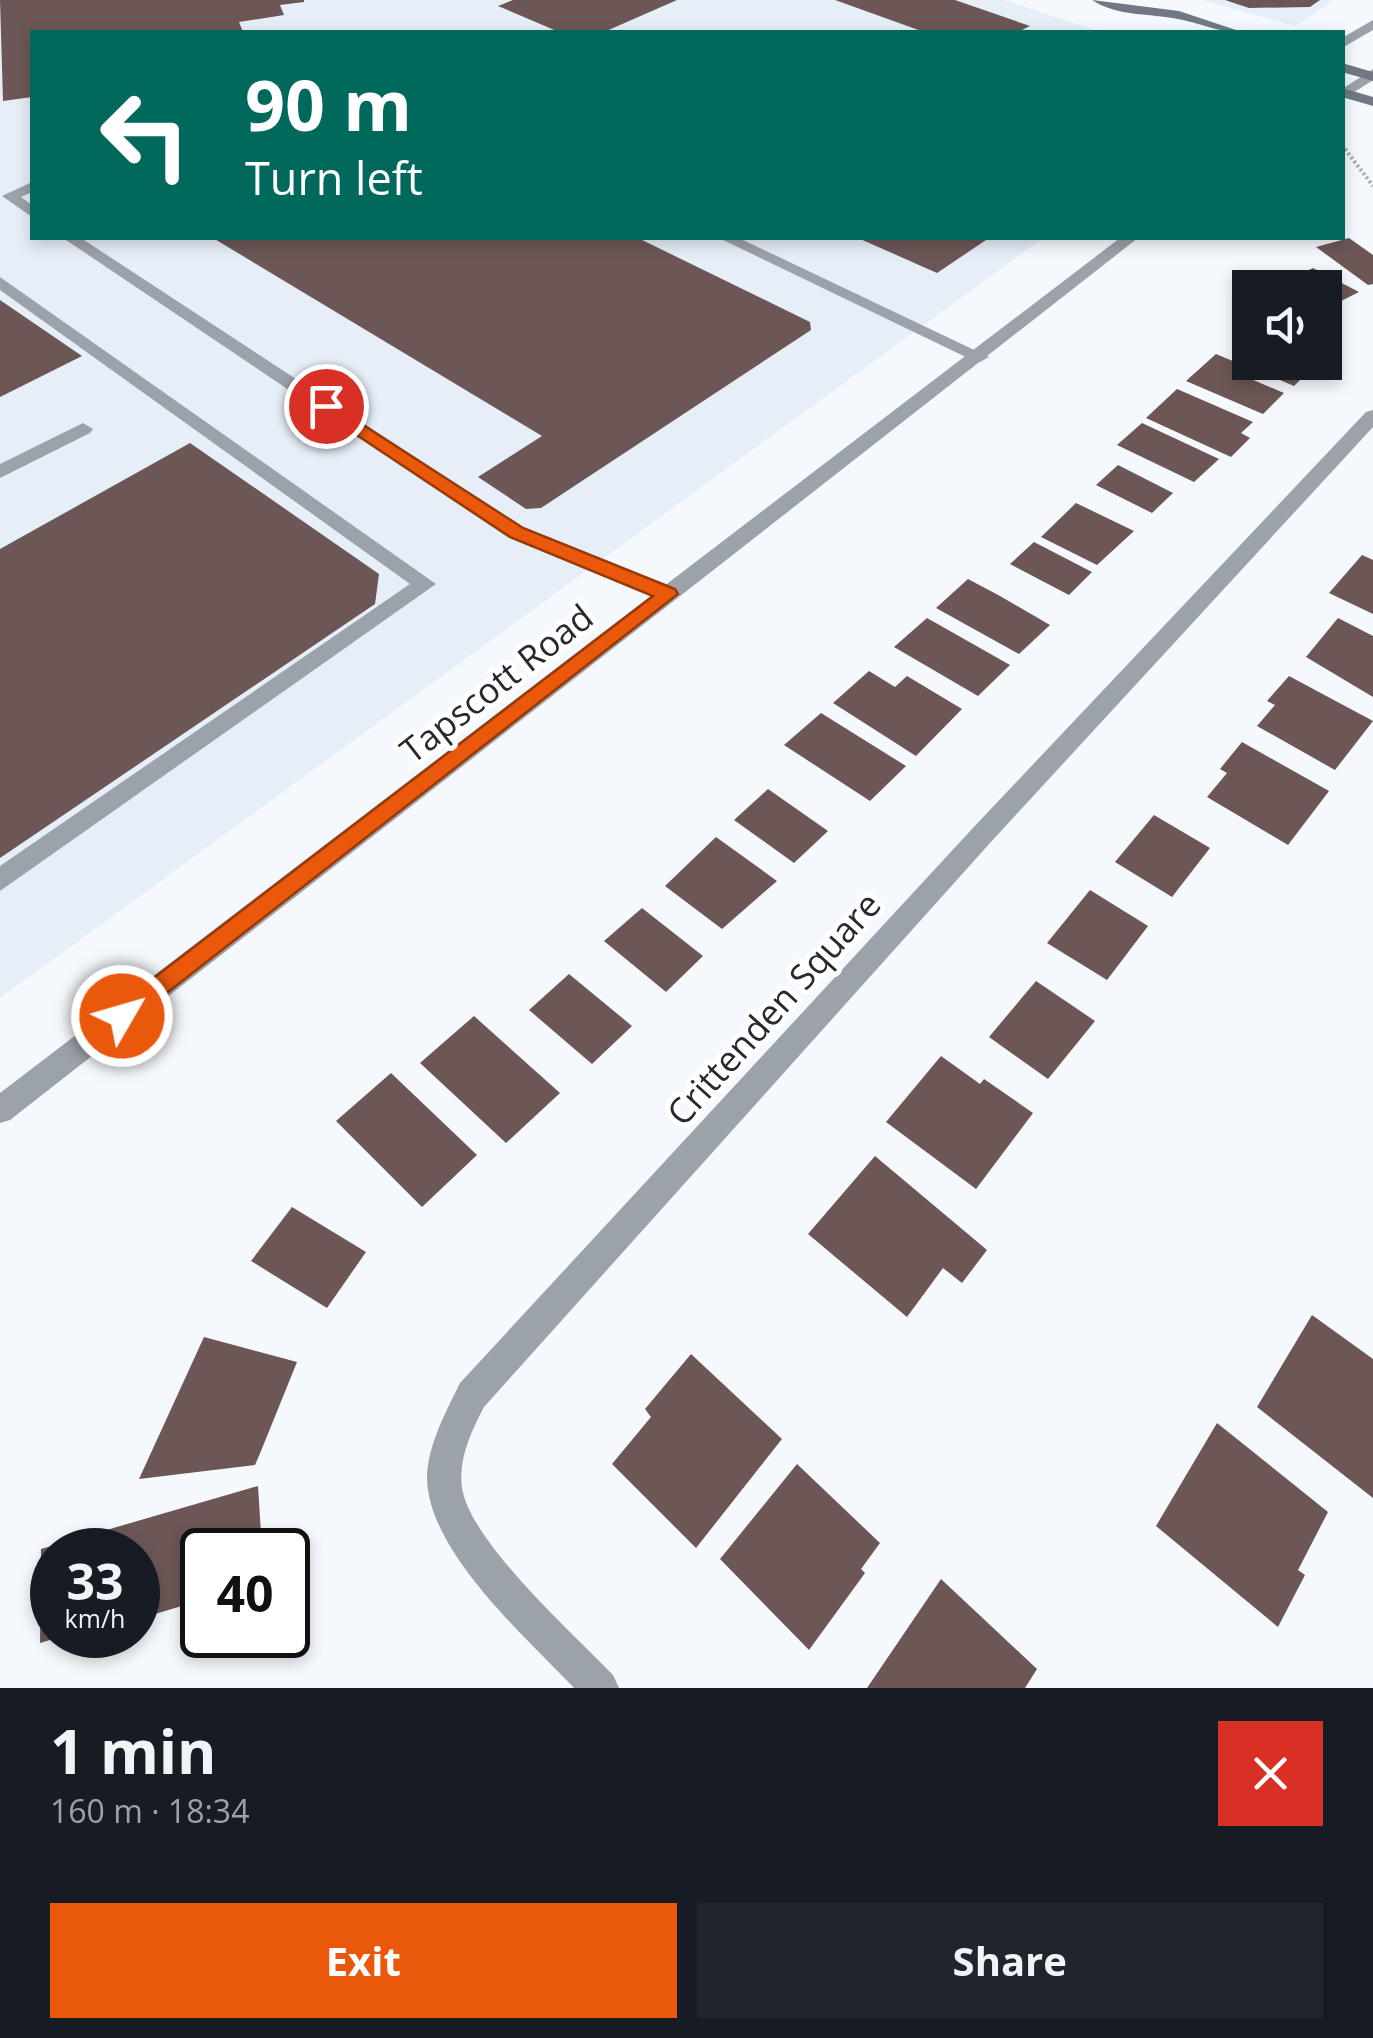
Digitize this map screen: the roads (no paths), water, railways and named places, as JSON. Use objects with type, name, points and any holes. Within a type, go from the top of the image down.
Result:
[{"type":"main road","points":[[1098,0],[1132,11],[1180,15],[1229,30]]},
{"type":"main road","points":[[1132,11],[1153,28]]},
{"type":"main road","points":[[1345,68],[1372,76]]},
{"type":"main road","points":[[1345,94],[1373,102]]},
{"type":"street","points":[[1345,42],[1373,24]]},
{"type":"street","points":[[1345,93],[1372,76]]},
{"type":"street","points":[[30,188],[10,196],[30,211]]},
{"type":"street","points":[[75,240],[516,532],[668,594]]},
{"type":"street","points":[[731,240],[980,357]]},
{"type":"street","name":"Tapscott Road","points":[[0,1110],[1127,240]]},
{"type":"street","points":[[0,282],[425,584],[0,880]]},
{"type":"street","name":"Crittenden Square","points":[[600,1688],[503,1584],[472,1544],[448,1502],[449,1441],[472,1395],[981,836],[1373,416]]},
{"type":"street","points":[[0,472],[82,429]]}]
